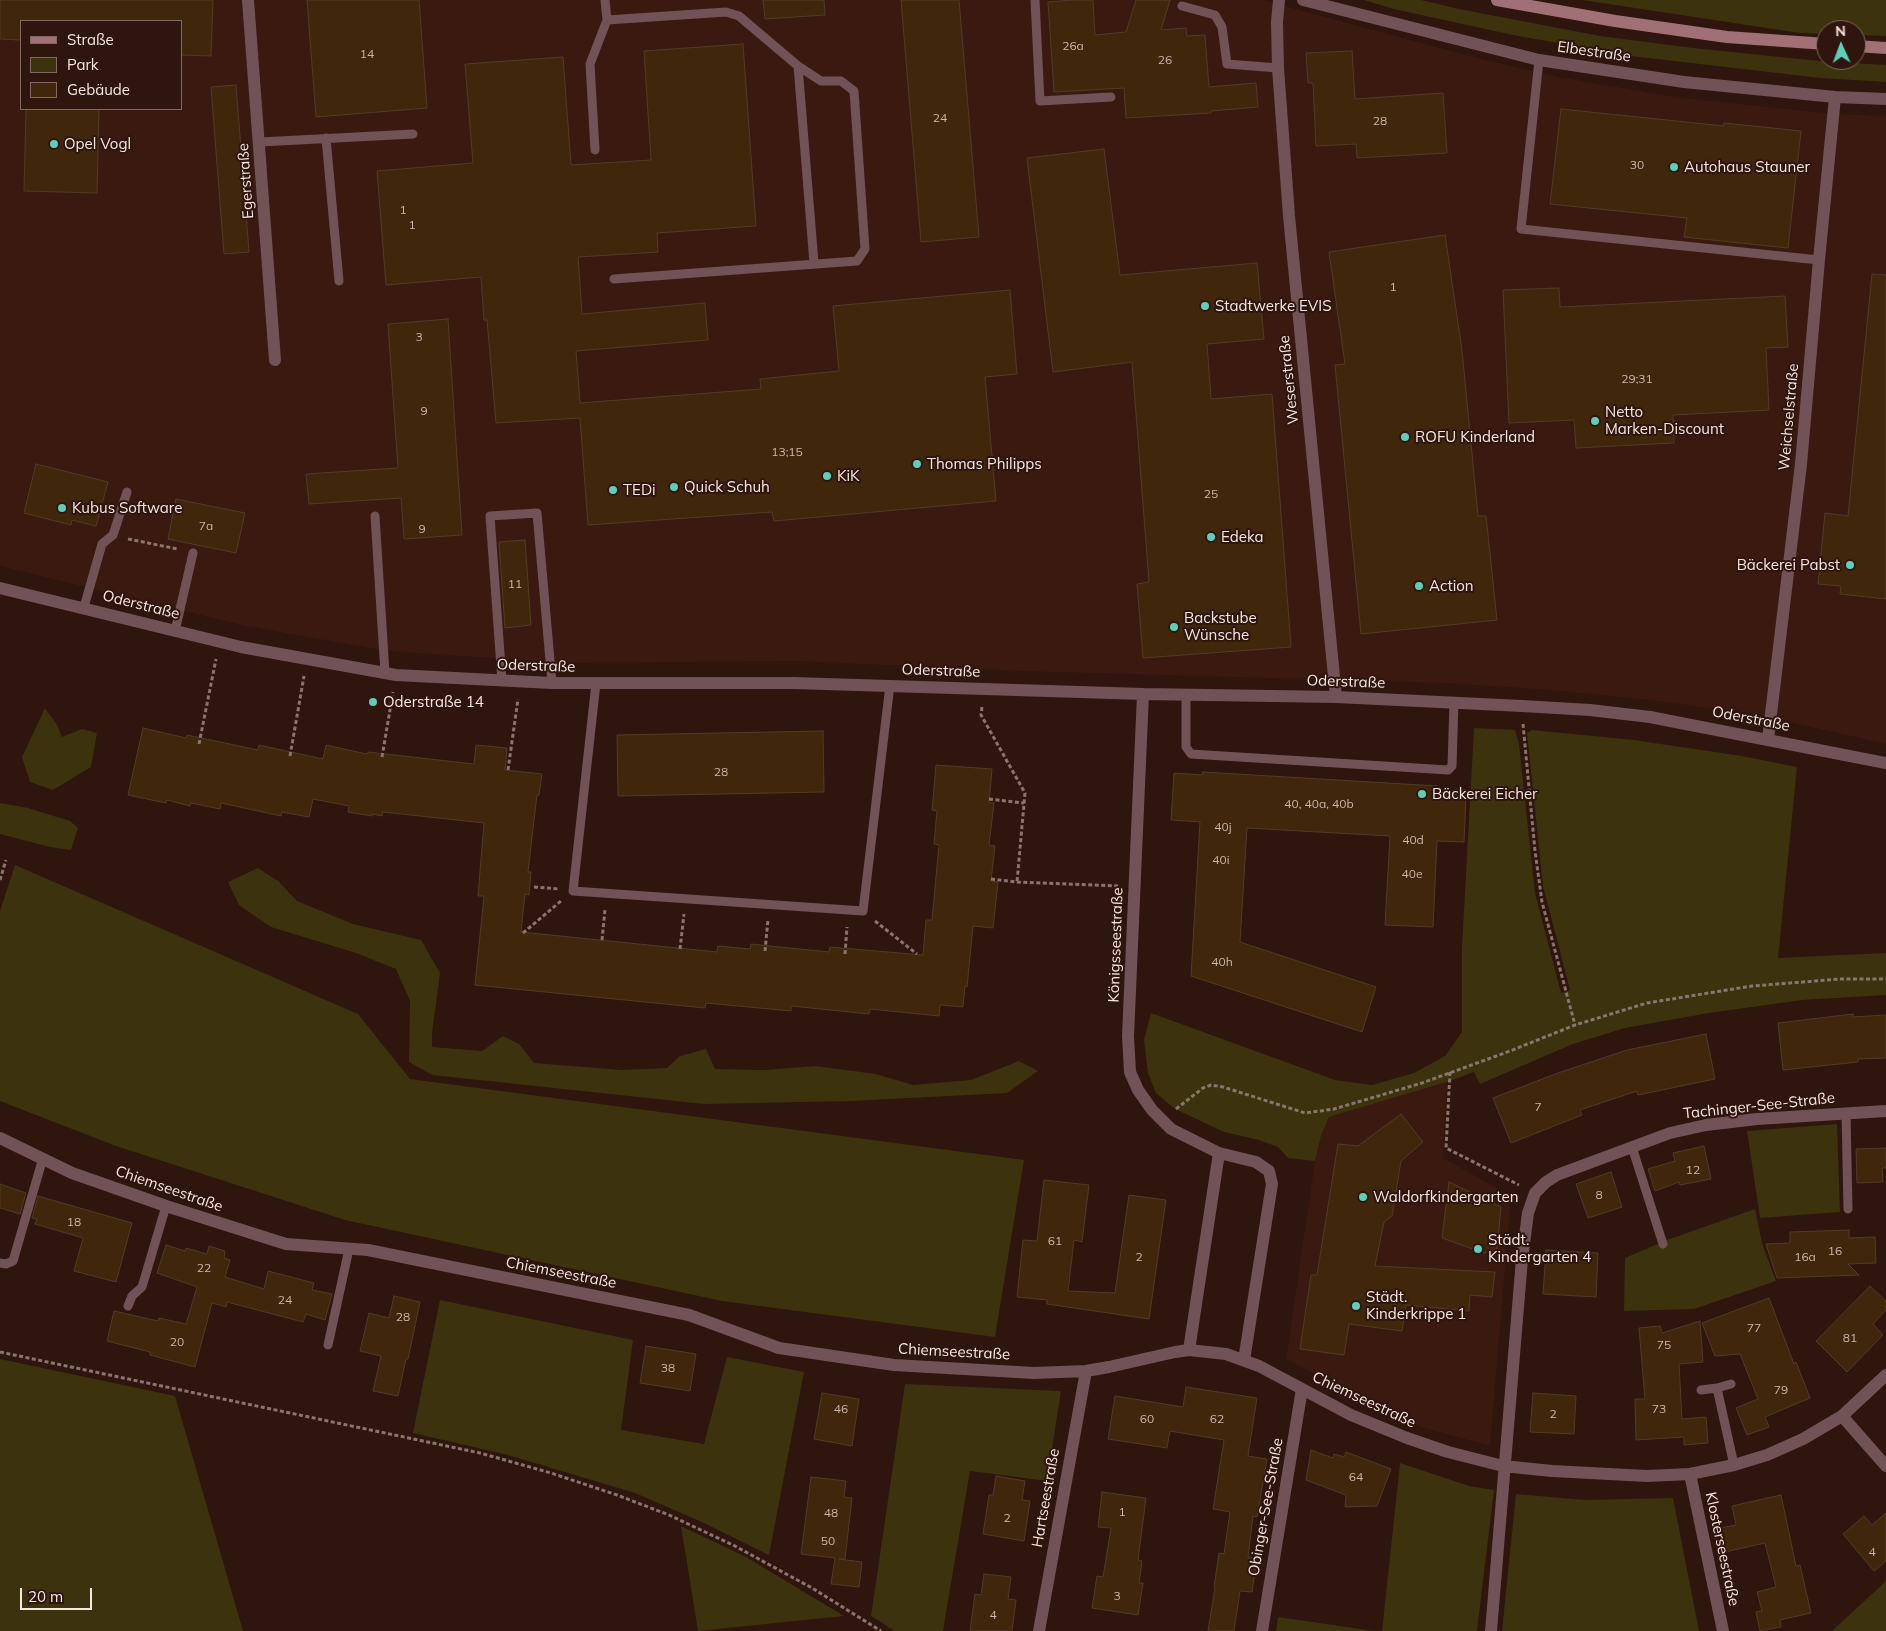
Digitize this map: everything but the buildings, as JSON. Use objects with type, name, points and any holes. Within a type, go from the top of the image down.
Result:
[{"type":"main road","points":[[1498,0],[1615,21],[1727,37],[1816,43]]},
{"type":"main road","points":[[1866,47],[1886,48]]},
{"type":"street","name":"Egerstraße","points":[[248,0],[275,360]]},
{"type":"street","name":"Weserstraße","points":[[1279,0],[1277,22],[1278,68],[1289,216],[1336,697]]},
{"type":"street","name":"Elbestraße","points":[[1303,0],[1539,60],[1684,82],[1835,97],[1886,99]]},
{"type":"street","name":"Weichselstraße","points":[[1768,739],[1801,464],[1835,97]]},
{"type":"street","name":"Oderstraße","points":[[0,588],[219,642],[307,660],[390,674],[502,682],[596,684],[794,683],[1142,694],[1336,697],[1590,710],[1650,717],[1886,763]]},
{"type":"street","name":"Königsseestraße","points":[[1142,694],[1128,1036],[1130,1072],[1138,1090],[1152,1110],[1171,1128],[1219,1153],[1256,1162],[1269,1171],[1272,1184],[1244,1360]]},
{"type":"street","name":"Tachinger-See-Straße","points":[[1535,1193],[1546,1182],[1557,1175],[1670,1133],[1706,1125],[1886,1111]]},
{"type":"street","name":"Chiemseestraße","points":[[0,1138],[72,1173],[166,1206],[286,1244],[378,1252],[689,1315],[779,1348],[894,1365],[1017,1372],[1086,1371],[1109,1368],[1190,1350],[1226,1354],[1244,1360],[1351,1414],[1407,1438],[1448,1452],[1504,1466],[1647,1476],[1690,1474],[1734,1465],[1767,1455],[1803,1439],[1842,1416],[1886,1375]]},
{"type":"street","points":[[1190,1350],[1219,1153]]},
{"type":"street","points":[[1491,1631],[1523,1250],[1528,1213],[1535,1193]]},
{"type":"street","name":"Hartseestraße","points":[[1039,1631],[1086,1371]]},
{"type":"street","name":"Obinger-See-Straße","points":[[1262,1631],[1302,1389]]},
{"type":"street","points":[[1842,1416],[1886,1466]]},
{"type":"street","name":"Klosterseestraße","points":[[1690,1474],[1723,1631]]},
{"type":"lane","points":[[595,150],[590,64],[607,20],[605,0]]},
{"type":"lane","points":[[1035,0],[1040,101],[1111,97]]},
{"type":"lane","points":[[1182,6],[1214,15],[1222,27],[1227,64],[1278,68]]},
{"type":"lane","points":[[607,20],[726,12],[739,16],[798,66],[822,81],[841,82],[854,91],[866,249],[858,261],[614,279]]},
{"type":"lane","points":[[1539,60],[1521,229],[1819,260]]},
{"type":"lane","points":[[798,66],[814,263]]},
{"type":"lane","points":[[260,142],[413,134]]},
{"type":"lane","points":[[326,138],[339,281]]},
{"type":"lane","points":[[84,608],[102,544],[113,535],[127,492]]},
{"type":"lane","points":[[502,682],[490,516],[537,513],[552,683]]},
{"type":"lane","points":[[375,516],[390,674]]},
{"type":"lane","points":[[175,630],[193,553]]},
{"type":"lane","points":[[596,684],[573,891],[863,911],[890,685]]},
{"type":"lane","points":[[1186,694],[1186,748],[1191,754],[1448,770],[1452,766],[1454,702]]},
{"type":"lane","points":[[1846,1113],[1848,1208]]},
{"type":"lane","points":[[1632,1147],[1663,1244]]},
{"type":"lane","points":[[0,1262],[6,1264],[13,1261],[43,1158]]},
{"type":"lane","points":[[128,1306],[132,1296],[142,1287],[166,1206]]},
{"type":"lane","points":[[328,1345],[350,1249]]},
{"type":"lane","points":[[1701,1390],[1731,1384]]},
{"type":"lane","points":[[1716,1388],[1734,1465]]},
{"type":"path","points":[[113,535],[193,553]]},
{"type":"path","points":[[199,744],[219,642]]},
{"type":"path","points":[[290,756],[307,660]]},
{"type":"path","points":[[382,757],[390,674]]},
{"type":"path","points":[[508,770],[520,682]]},
{"type":"path","points":[[985,689],[981,715],[1025,793],[1017,882]]},
{"type":"path","points":[[1522,706],[1535,851],[1542,902],[1575,1024]]},
{"type":"path","points":[[989,799],[1024,802]]},
{"type":"path","points":[[0,880],[6,860]]},
{"type":"path","points":[[991,878],[1017,882],[1134,887]]},
{"type":"path","points":[[534,887],[573,891]]},
{"type":"path","points":[[523,932],[573,891]]},
{"type":"path","points":[[602,940],[608,893]]},
{"type":"path","points":[[680,948],[685,898]]},
{"type":"path","points":[[765,951],[770,904]]},
{"type":"path","points":[[845,954],[849,910]]},
{"type":"path","points":[[863,911],[917,954]]},
{"type":"path","points":[[1163,1121],[1191,1096],[1202,1088],[1211,1085],[1223,1087],[1305,1113],[1334,1110],[1510,1051],[1575,1024],[1647,1003],[1752,986],[1841,979],[1886,978]]},
{"type":"path","points":[[1450,1071],[1446,1148],[1535,1193]]},
{"type":"path","points":[[0,1352],[480,1453],[560,1476],[670,1515],[733,1545],[812,1588],[881,1631]]},
{"type":"shaded area","points":[[0,0],[1262,0],[1481,59],[1558,77],[1682,98],[1834,114],[1886,116],[1886,744],[1772,718],[1660,701],[1552,690],[1447,683],[1022,671],[795,661],[569,663],[387,651],[246,626],[0,566]]},
{"type":"shaded area","points":[[1447,1082],[1443,1158],[1511,1196],[1490,1446],[1414,1425],[1286,1359],[1315,1161],[1321,1136],[1329,1117]]},
{"type":"green space","points":[[1364,0],[1421,0],[1600,36],[1816,61],[1816,70],[1866,70],[1866,64],[1886,65],[1886,82],[1820,78],[1631,56],[1513,35],[1394,9]]},
{"type":"green space","points":[[1582,0],[1886,0],[1886,36],[1866,35],[1866,20],[1816,20],[1816,34],[1800,33]]},
{"type":"green space","points":[[45,708],[57,725],[62,737],[82,729],[97,733],[91,767],[53,790],[30,782],[22,757]]},
{"type":"green space","points":[[1474,728],[1515,730],[1519,744],[1535,893],[1561,993],[1570,990],[1543,886],[1527,733],[1532,730],[1634,740],[1742,756],[1797,767],[1778,958],[1886,953],[1886,995],[1802,1000],[1709,1013],[1625,1028],[1573,1044],[1480,1084],[1474,1072],[1447,1082],[1329,1117],[1321,1136],[1315,1161],[1288,1158],[1278,1147],[1259,1140],[1224,1132],[1175,1109],[1156,1093],[1148,1073],[1144,1040],[1151,1013],[1335,1080],[1372,1085],[1414,1073],[1445,1056],[1462,1032],[1462,947]]},
{"type":"green space","points":[[0,803],[28,808],[70,821],[78,828],[71,850],[50,847],[0,834]]},
{"type":"green space","points":[[15,865],[358,1014],[410,1079],[1024,1160],[995,1337],[722,1301],[345,1220],[116,1146],[0,1101],[0,911]]},
{"type":"green space","points":[[258,868],[278,881],[297,901],[353,924],[421,940],[440,973],[432,1033],[432,1047],[482,1051],[503,1036],[519,1044],[534,1063],[622,1070],[667,1068],[680,1056],[706,1049],[715,1069],[765,1070],[815,1066],[876,1074],[913,1085],[971,1080],[1019,1061],[1038,1071],[1007,1093],[852,1101],[704,1104],[432,1075],[409,1062],[410,1001],[396,969],[356,953],[271,927],[239,905],[228,882]]},
{"type":"green space","points":[[1837,1124],[1840,1212],[1760,1218],[1747,1131]]},
{"type":"green space","points":[[1755,1209],[1762,1243],[1776,1281],[1694,1309],[1624,1311],[1625,1258],[1667,1240]]},
{"type":"green space","points":[[440,1300],[633,1340],[621,1430],[704,1444],[727,1357],[804,1372],[769,1555],[704,1523],[635,1493],[508,1455],[413,1433]]},
{"type":"green space","points":[[0,1359],[175,1396],[243,1631],[0,1631]]},
{"type":"green space","points":[[905,1384],[1061,1391],[1047,1481],[970,1471],[943,1631],[895,1631],[871,1616]]},
{"type":"green space","points":[[1400,1463],[1469,1486],[1494,1490],[1477,1631],[1382,1631]]},
{"type":"green space","points":[[1516,1494],[1585,1500],[1673,1498],[1699,1631],[1502,1631]]},
{"type":"green space","points":[[681,1526],[746,1557],[844,1616],[698,1631]]},
{"type":"green space","points":[[1886,1581],[1886,1631],[1832,1631]]},
{"type":"green space","points":[[1278,1617],[1374,1631],[1276,1631]]},
{"type":"place","name":"Opel Vogl","points":[[54,144]]},
{"type":"place","name":"Autohaus Stauner","points":[[1674,167]]},
{"type":"place","name":"Stadtwerke EVIS","points":[[1205,306]]},
{"type":"place","name":"Netto Marken-Discount","points":[[1595,421]]},
{"type":"place","name":"ROFU Kinderland","points":[[1405,437]]},
{"type":"place","name":"Thomas Philipps","points":[[917,464]]},
{"type":"place","name":"KiK","points":[[827,476]]},
{"type":"place","name":"Quick Schuh","points":[[674,487]]},
{"type":"place","name":"TEDi","points":[[613,490]]},
{"type":"place","name":"Kubus Software","points":[[62,508]]},
{"type":"place","name":"Edeka","points":[[1211,537]]},
{"type":"place","name":"Bäckerei Pabst","points":[[1850,565]]},
{"type":"place","name":"Action","points":[[1419,586]]},
{"type":"place","name":"Backstube Wünsche","points":[[1174,627]]},
{"type":"place","name":"Oderstraße 14","points":[[373,702]]},
{"type":"place","name":"Bäckerei Eicher","points":[[1422,794]]},
{"type":"place","name":"Waldorfkindergarten","points":[[1363,1197]]},
{"type":"place","name":"Städt. Kindergarten 4","points":[[1478,1249]]},
{"type":"place","name":"Städt. Kinderkrippe 1","points":[[1356,1306]]}]
